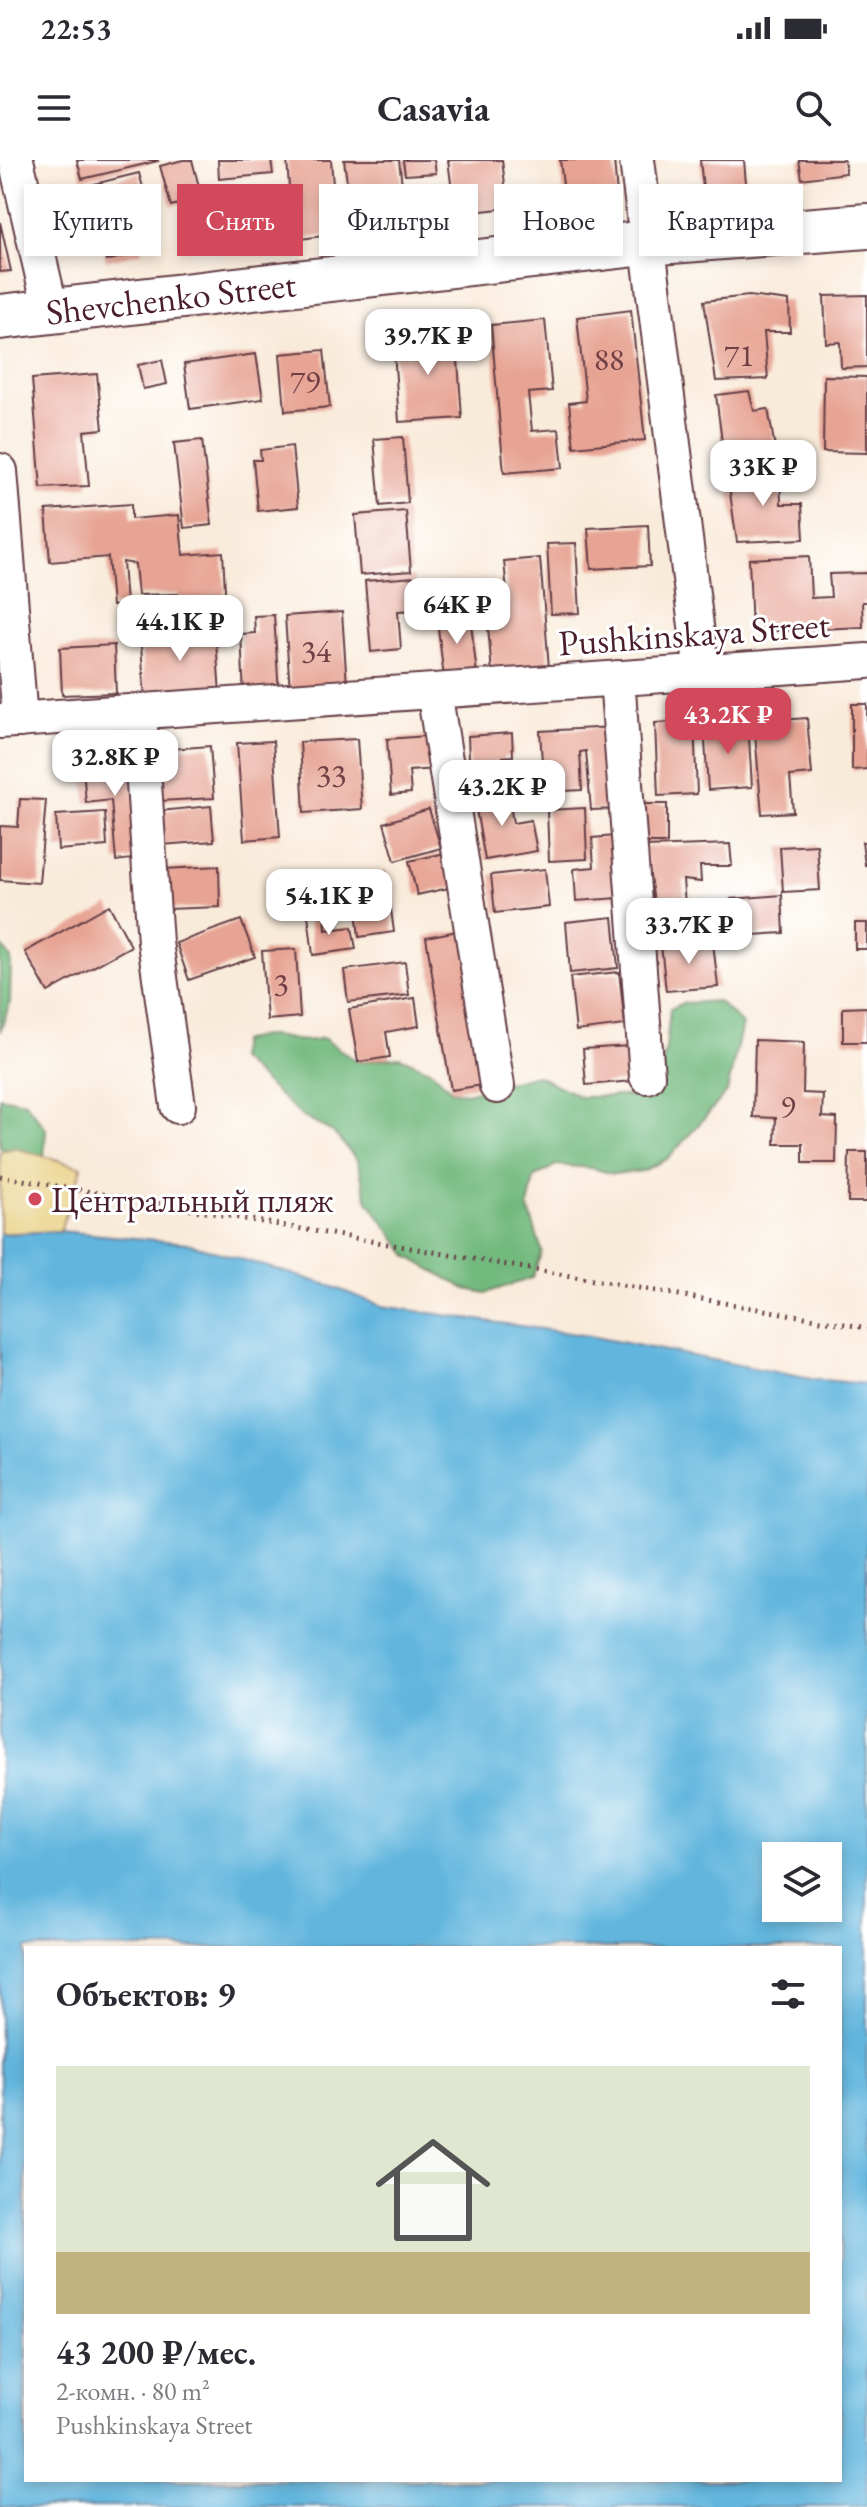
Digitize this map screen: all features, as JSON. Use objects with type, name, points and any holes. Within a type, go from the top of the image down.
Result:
[{"type":"street","points":[[16,160],[51,311]]},
{"type":"street","points":[[637,160],[639,184]]},
{"type":"street","name":"Shevchenko Street","points":[[803,231],[867,226]]},
{"type":"street","name":"Shevchenko Street","points":[[0,317],[639,244]]},
{"type":"street","points":[[647,256],[702,673]]},
{"type":"street","points":[[0,471],[10,720]]},
{"type":"street","name":"Pushkinskaya Street","points":[[10,720],[867,661]]},
{"type":"street","points":[[617,678],[647,1076]]},
{"type":"street","points":[[434,691],[497,1086]]},
{"type":"street","points":[[139,712],[155,942],[178,1106]]},
{"type":"path","points":[[0,1176],[867,1328]]},
{"type":"green space","points":[[0,944],[11,958],[10,1002],[0,1032]]},
{"type":"green space","points":[[718,1001],[742,1024],[727,1092],[669,1158],[643,1171],[613,1174],[592,1168],[556,1165],[534,1178],[528,1207],[542,1251],[532,1278],[486,1293],[466,1289],[409,1257],[368,1201],[357,1160],[333,1132],[303,1117],[238,1058],[241,1042],[254,1038],[274,1036],[301,1041],[323,1038],[358,1062],[400,1057],[432,1071],[451,1090],[466,1093],[536,1075],[581,1097],[652,1095],[666,1049],[670,1009],[684,1003]]},
{"type":"green space","points":[[0,1097],[25,1102],[46,1129],[44,1157],[0,1148]]},
{"type":"sand","name":"Центральный пляж","points":[[15,1148],[82,1167],[60,1231],[0,1234],[0,1151]]},
{"type":"water","points":[[60,1231],[187,1243],[325,1284],[382,1306],[589,1336],[811,1379],[867,1384],[867,2507],[0,2507],[0,1234]]},
{"type":"building","points":[[77,160],[157,160],[158,161],[82,179]]},
{"type":"building","points":[[192,160],[198,184],[177,184],[177,204],[171,206],[160,166]]},
{"type":"building","points":[[218,160],[271,160],[273,174],[219,179]]},
{"type":"building","points":[[287,160],[331,160],[333,184],[319,184],[319,236],[303,239],[303,184],[289,184]]},
{"type":"building","points":[[344,160],[399,160],[402,184],[347,184]]},
{"type":"building","points":[[403,160],[434,160],[436,173],[405,175]]},
{"type":"building","points":[[448,160],[502,160],[505,184],[494,184],[494,210],[478,211],[478,184],[451,184]]},
{"type":"building","points":[[560,160],[614,160],[616,184],[563,184]]},
{"type":"building","points":[[700,160],[744,160],[746,184],[703,184]]},
{"type":"building","points":[[799,160],[844,160],[846,173],[802,179]]},
{"type":"building","points":[[139,173],[142,184],[94,184]]},
{"type":"building","points":[[0,222],[11,271],[0,272]]},
{"type":"building","points":[[105,256],[126,256],[106,261]]},
{"type":"building","points":[[867,295],[867,367],[841,368],[840,342],[826,343],[824,296]]},
{"type":"building","points":[[749,296],[789,301],[790,332],[764,332],[768,379],[716,381],[704,301]]},
{"type":"building","points":[[631,310],[645,440],[574,447],[569,403],[586,401],[577,317]]},
{"type":"building","points":[[545,320],[552,391],[528,393],[532,431],[559,429],[563,468],[504,473],[491,325]]},
{"type":"building","points":[[456,332],[462,418],[399,422],[393,337]]},
{"type":"building","points":[[324,350],[330,407],[285,411],[280,354]]},
{"type":"building","points":[[256,354],[263,399],[190,409],[184,364]]},
{"type":"building","points":[[162,360],[167,384],[143,389],[138,365]]},
{"type":"building","points":[[97,374],[103,429],[84,431],[89,486],[41,488],[32,379]]},
{"type":"building","points":[[824,376],[867,377],[867,453],[823,452]]},
{"type":"building","points":[[749,391],[754,411],[768,409],[778,464],[725,466],[716,395]]},
{"type":"building","points":[[403,437],[408,503],[380,506],[374,439]]},
{"type":"building","points":[[202,440],[212,525],[184,528],[174,443]]},
{"type":"building","points":[[292,446],[298,507],[258,511],[253,460],[261,460],[260,450]]},
{"type":"building","points":[[780,471],[781,504],[802,504],[804,539],[737,542],[727,472]]},
{"type":"building","points":[[131,504],[131,519],[179,515],[183,555],[223,552],[226,610],[180,613],[178,594],[138,595],[135,564],[123,562],[126,605],[112,606],[108,557],[50,562],[46,510]]},
{"type":"building","points":[[406,511],[411,571],[360,575],[355,515]]},
{"type":"building","points":[[648,525],[650,566],[591,569],[588,528]]},
{"type":"building","points":[[576,543],[580,613],[551,614],[547,544]]},
{"type":"building","points":[[809,556],[811,598],[831,597],[829,574],[867,573],[867,602],[862,602],[863,627],[752,632],[749,559]]},
{"type":"building","points":[[540,558],[549,668],[492,673],[486,604],[508,602],[504,561]]},
{"type":"building","points":[[414,577],[417,610],[398,611],[401,649],[371,652],[365,581]]},
{"type":"building","points":[[342,612],[347,686],[290,691],[285,616]]},
{"type":"building","points":[[274,615],[279,694],[244,696],[241,634],[255,633],[254,616]]},
{"type":"building","points":[[470,615],[477,674],[444,678],[437,619]]},
{"type":"building","points":[[215,627],[220,694],[145,699],[140,632]]},
{"type":"building","points":[[114,645],[116,693],[62,695],[60,648]]},
{"type":"building","points":[[852,704],[867,704],[867,769],[852,770]]},
{"type":"building","points":[[807,718],[812,774],[790,776],[793,812],[762,814],[754,722]]},
{"type":"building","points":[[694,721],[697,794],[658,796],[655,723]]},
{"type":"building","points":[[748,722],[752,787],[708,790],[704,725]]},
{"type":"building","points":[[614,727],[619,809],[591,810],[586,751],[580,752],[582,790],[544,792],[540,731]]},
{"type":"building","points":[[512,733],[513,756],[503,757],[505,779],[470,782],[468,736]]},
{"type":"building","points":[[427,736],[435,769],[409,771],[411,793],[391,795],[387,739]]},
{"type":"building","points":[[357,739],[362,809],[304,813],[300,742]]},
{"type":"building","points":[[273,741],[280,837],[244,840],[237,743]]},
{"type":"building","points":[[210,746],[214,798],[159,801],[157,750]]},
{"type":"building","points":[[130,752],[140,858],[116,861],[111,800],[86,803],[82,757]]},
{"type":"building","points":[[508,792],[513,823],[531,820],[537,851],[485,860],[474,798]]},
{"type":"building","points":[[20,799],[46,800],[39,883],[0,880],[0,826],[18,827]]},
{"type":"building","points":[[641,804],[667,804],[667,843],[641,843]]},
{"type":"building","points":[[211,806],[214,841],[161,845],[159,811]]},
{"type":"building","points":[[585,808],[587,859],[549,861],[547,810]]},
{"type":"building","points":[[429,809],[441,848],[395,861],[384,823]]},
{"type":"building","points":[[105,812],[107,846],[58,850],[56,815]]},
{"type":"building","points":[[615,836],[619,898],[576,901],[574,869],[594,867],[592,838]]},
{"type":"building","points":[[862,842],[867,842],[867,865],[865,865]]},
{"type":"building","points":[[730,844],[732,866],[700,866],[701,882],[683,880],[686,917],[657,919],[645,847]]},
{"type":"building","points":[[817,845],[820,890],[783,892],[780,847]]},
{"type":"building","points":[[450,852],[458,886],[417,895],[409,861]]},
{"type":"building","points":[[219,866],[220,907],[167,909],[165,869]]},
{"type":"building","points":[[545,869],[549,907],[495,913],[491,875]]},
{"type":"building","points":[[386,871],[394,932],[359,937],[352,875]]},
{"type":"building","points":[[782,895],[784,933],[734,936],[731,899]]},
{"type":"building","points":[[109,905],[131,946],[48,992],[25,952]]},
{"type":"building","points":[[325,913],[326,930],[352,927],[356,949],[313,955],[308,915]]},
{"type":"building","points":[[613,917],[618,968],[570,973],[566,922]]},
{"type":"building","points":[[241,920],[255,957],[189,980],[176,943]]},
{"type":"building","points":[[855,923],[867,923],[867,949],[855,949]]},
{"type":"building","points":[[463,930],[489,1084],[451,1090],[426,937]]},
{"type":"building","points":[[713,942],[718,987],[666,991],[661,945]]},
{"type":"building","points":[[296,949],[300,1017],[267,1020],[262,951]]},
{"type":"building","points":[[405,962],[409,995],[348,1002],[344,970]]},
{"type":"building","points":[[619,972],[625,1025],[576,1031],[570,977]]},
{"type":"building","points":[[415,998],[419,1026],[386,1032],[390,1057],[358,1062],[349,1009]]},
{"type":"building","points":[[867,1007],[867,1042],[843,1042],[843,1008]]},
{"type":"building","points":[[755,1040],[804,1042],[803,1093],[823,1094],[822,1117],[837,1118],[836,1163],[803,1163],[803,1144],[775,1144],[776,1118],[753,1117]]},
{"type":"building","points":[[630,1046],[633,1081],[586,1085],[583,1049]]},
{"type":"building","points":[[849,1152],[867,1152],[867,1202],[848,1202]]},
{"type":"place","name":"Центральный пляж","points":[[35,1199]]}]
